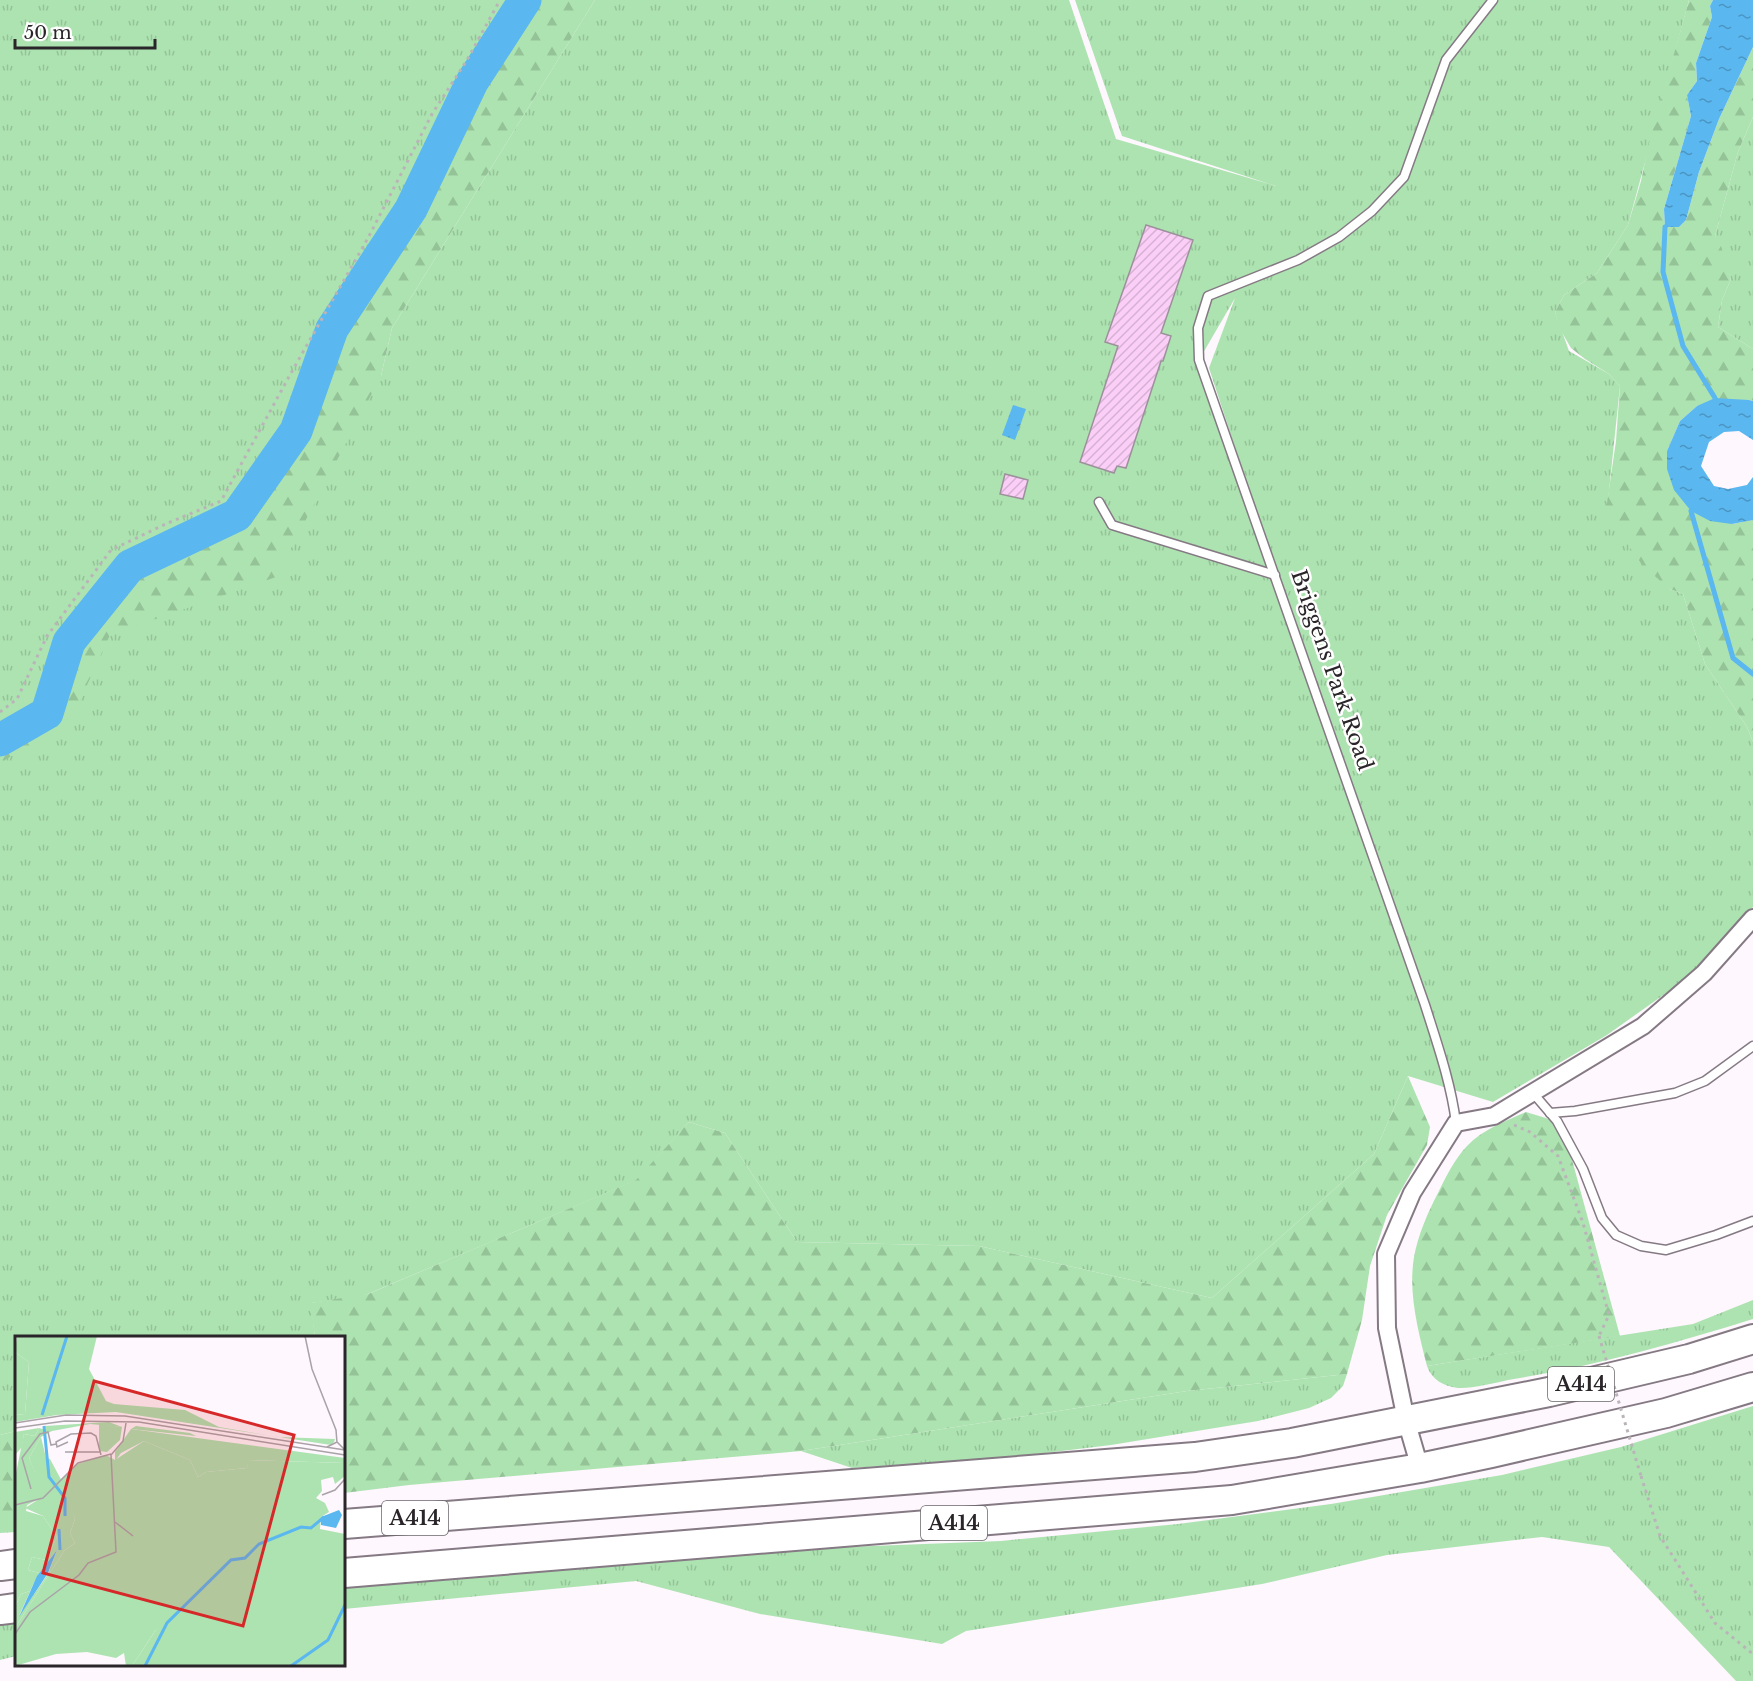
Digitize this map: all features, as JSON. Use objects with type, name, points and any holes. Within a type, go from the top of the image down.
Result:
[{"type":"highway","name":"A414","points":[[345,1524],[1196,1457],[1292,1443],[1561,1389],[1689,1359],[1753,1339]]},
{"type":"highway","name":"A414","points":[[345,1573],[1232,1500],[1420,1468],[1666,1413],[1753,1387]]},
{"type":"highway","points":[[0,1566],[15,1564]]},
{"type":"highway","points":[[0,1610],[15,1608]]},
{"type":"street","points":[[1420,1468],[1406,1420],[1387,1328],[1386,1254],[1412,1193],[1456,1123],[1494,1116],[1643,1026],[1704,973],[1753,918]]},
{"type":"lane","name":"Briggens Park Road","points":[[1456,1123],[1441,1057],[1425,1005],[1199,360],[1198,328],[1208,296],[1298,260],[1339,237],[1372,211],[1404,177],[1446,60],[1493,0]]},
{"type":"lane","points":[[1099,502],[1112,525],[1275,575]]},
{"type":"lane","points":[[1550,1113],[1575,1111],[1675,1093],[1705,1081],[1753,1046]]},
{"type":"lane","points":[[1533,1093],[1557,1121],[1583,1170],[1602,1218],[1616,1236],[1641,1246],[1666,1250],[1753,1221]]},
{"type":"path","points":[[0,712],[17,699],[46,636],[111,550],[221,501],[368,238],[432,114],[467,60],[500,0]]},
{"type":"path","points":[[1494,1116],[1530,1132],[1558,1156],[1583,1223],[1609,1315],[1599,1336],[1660,1536],[1715,1623],[1753,1654]]},
{"type":"green space","points":[[0,0],[560,0],[343,351],[381,376],[392,328],[595,0],[1069,0],[1116,139],[1276,186],[1122,136],[1075,0],[1689,0],[1628,225],[1597,273],[1564,295],[1555,312],[1569,351],[1609,374],[1620,386],[1607,510],[1670,589],[1683,594],[1705,664],[1747,727],[1753,742],[1753,907],[1700,969],[1607,1035],[1493,1102],[1408,1076],[1374,1154],[1212,1298],[979,1246],[797,1242],[725,1133],[689,1122],[637,1180],[363,1296],[311,1303],[315,1336],[15,1336],[15,1431],[0,1435]],"holes":[[[1235,298],[1209,368],[1246,481],[1199,360]]]},
{"type":"green space","points":[[517,0],[595,0],[392,328],[381,376],[276,577],[110,635],[71,720],[0,763],[0,730],[35,709],[63,638],[122,563],[233,512],[290,430],[330,320],[405,208],[464,81]]},
{"type":"green space","points":[[1689,0],[1713,0],[1710,6],[1712,17],[1696,63],[1697,81],[1687,95],[1691,116],[1664,209],[1665,226],[1679,227],[1686,220],[1699,172],[1719,119],[1753,47],[1753,117],[1738,152],[1715,236],[1721,246],[1731,279],[1722,300],[1718,327],[1753,349],[1753,401],[1697,406],[1680,421],[1667,451],[1732,524],[1753,520],[1753,742],[1747,727],[1705,664],[1683,594],[1670,589],[1643,566],[1606,510],[1616,441],[1620,386],[1609,374],[1571,348],[1560,329],[1555,312],[1564,295],[1597,273],[1628,225]]},
{"type":"green space","points":[[1753,117],[1753,349],[1718,327],[1722,300],[1731,279],[1715,236],[1738,152]]},
{"type":"green space","points":[[1408,1076],[1430,1127],[1427,1145],[1387,1215],[1370,1266],[1362,1320],[1347,1374],[1187,1391],[801,1451],[409,1485],[345,1493],[345,1336],[315,1336],[310,1303],[368,1294],[636,1180],[689,1122],[725,1133],[797,1242],[979,1246],[1212,1298],[1374,1154]]},
{"type":"green space","points":[[1526,1112],[1562,1123],[1620,1336],[1427,1366],[1415,1312],[1412,1284],[1414,1257],[1424,1224],[1447,1174],[1467,1146],[1487,1130]]},
{"type":"green space","points":[[1753,1300],[1753,1319],[1601,1362],[1483,1386],[1458,1388],[1448,1386],[1439,1382],[1427,1366],[1693,1324]]},
{"type":"green space","points":[[1347,1374],[1343,1386],[1331,1398],[1309,1408],[1258,1421],[1111,1445],[1003,1458],[852,1468],[801,1451],[1187,1391]]},
{"type":"green space","points":[[1753,1406],[1753,1681],[1736,1681],[1609,1547],[1542,1537],[1387,1555],[1262,1584],[966,1631],[942,1644],[760,1614],[636,1581],[345,1609],[345,1586],[821,1548],[1001,1541],[1178,1524],[1331,1504],[1502,1475],[1621,1447]]},
{"type":"green space","points":[[15,1431],[15,1532],[0,1533],[0,1435]]},
{"type":"green space","points":[[15,1618],[15,1656],[0,1660],[0,1620]]},
{"type":"water","points":[[1713,0],[1753,0],[1753,47],[1719,119],[1699,172],[1686,220],[1679,227],[1665,227],[1664,209],[1691,116],[1687,95],[1697,81],[1696,63],[1712,17],[1710,6]]},
{"type":"water","points":[[1715,398],[1753,401],[1753,440],[1739,431],[1724,432],[1709,442],[1701,466],[1714,486],[1728,489],[1747,485],[1753,477],[1753,520],[1732,524],[1710,521],[1691,511],[1674,490],[1667,469],[1667,451],[1680,421],[1697,406]]},
{"type":"water","points":[[1013,405],[1026,409],[1015,440],[1002,435]]},
{"type":"building","points":[[1146,225],[1193,240],[1161,333],[1171,336],[1163,361],[1161,361],[1126,468],[1117,466],[1114,473],[1080,462],[1118,346],[1105,342]]},
{"type":"building","points":[[1005,474],[1028,480],[1023,499],[1000,494]]},
{"type":"waterway","points":[[0,740],[47,713],[69,642],[130,566],[237,515],[296,431],[332,329],[411,209],[472,82],[525,0]]},
{"type":"waterway","points":[[1665,227],[1663,272],[1683,346],[1715,398]]},
{"type":"waterway","points":[[1691,511],[1733,658],[1753,674]]}]
